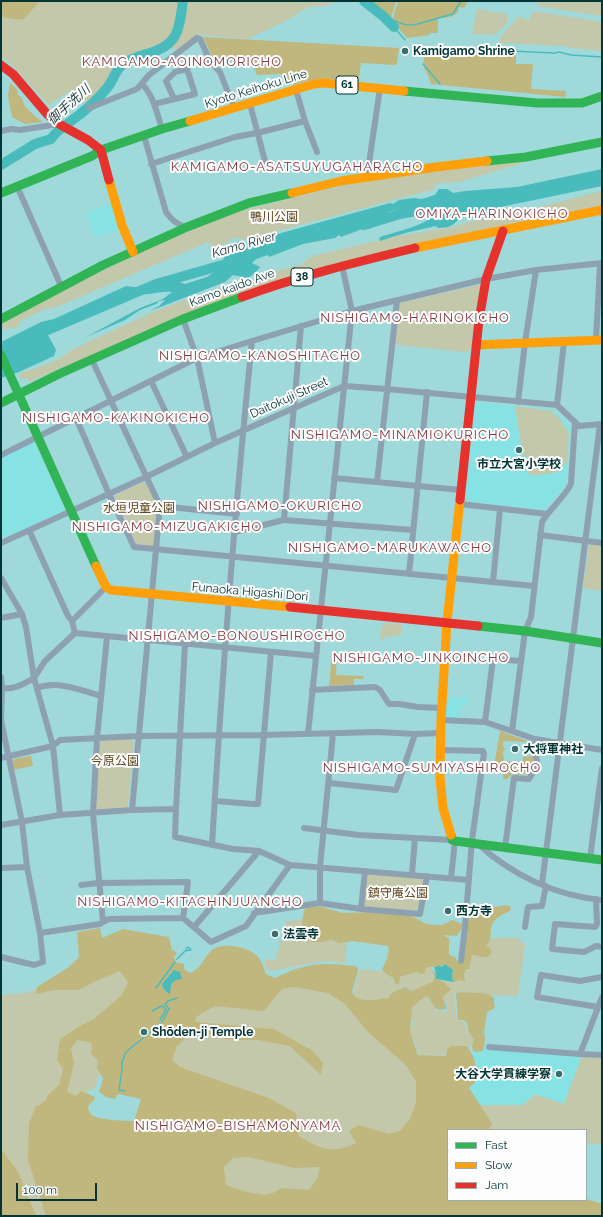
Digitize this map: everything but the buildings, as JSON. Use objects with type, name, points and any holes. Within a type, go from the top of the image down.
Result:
[{"type":"street","points":[[89,108],[137,89],[149,76],[197,38],[200,39],[210,61],[220,72],[234,108]]},
{"type":"street","points":[[1,65],[13,74],[47,114],[101,150],[122,225],[133,252]]},
{"type":"street","points":[[154,104],[195,94],[187,69],[175,72],[166,80],[174,99]]},
{"type":"street","name":"Kyoto Keihoku Line","points":[[1,193],[92,156],[101,150],[162,129],[314,84],[324,83],[537,103],[582,103],[602,96]]},
{"type":"street","points":[[142,84],[148,90],[162,129]]},
{"type":"street","points":[[367,177],[380,88]]},
{"type":"street","points":[[296,90],[305,121],[317,152]]},
{"type":"street","points":[[250,104],[266,165]]},
{"type":"street","points":[[151,164],[235,137],[305,121]]},
{"type":"street","points":[[1,131],[63,126]]},
{"type":"street","points":[[144,136],[166,212],[178,225],[188,227]]},
{"type":"street","points":[[1,319],[60,286],[188,227],[249,203],[341,181],[436,166],[526,157],[602,142]]},
{"type":"street","points":[[17,186],[60,286]]},
{"type":"street","name":"Kamo kaido Ave","points":[[1,403],[59,374],[183,319],[281,283],[342,266],[434,244],[602,210]]},
{"type":"street","points":[[451,878],[454,840],[442,801],[440,750],[447,622],[470,397],[482,303],[486,279],[503,231]]},
{"type":"street","points":[[1,455],[197,358],[352,311],[486,279],[536,270],[601,264],[599,340],[476,345]]},
{"type":"street","points":[[308,734],[352,311],[342,266]]},
{"type":"street","points":[[518,402],[536,270]]},
{"type":"street","points":[[377,482],[397,301]]},
{"type":"street","points":[[183,319],[197,358],[215,444]]},
{"type":"street","points":[[284,520],[301,326]]},
{"type":"street","points":[[212,845],[225,647],[252,341]]},
{"type":"street","points":[[525,926],[528,907],[542,906],[546,853],[601,424],[579,426],[557,405],[564,342]]},
{"type":"street","points":[[1,355],[106,587],[72,621]]},
{"type":"street","points":[[92,360],[160,506],[132,810]]},
{"type":"street","points":[[151,381],[187,457]]},
{"type":"street","name":"Daitokuji Street","points":[[1,543],[146,477],[243,430],[344,386],[387,388],[557,405]]},
{"type":"street","points":[[409,574],[427,392]]},
{"type":"street","points":[[76,418],[134,547],[233,558],[452,577],[534,586]]},
{"type":"street","points":[[512,731],[525,631],[531,617],[542,522],[568,490],[571,484],[575,422]]},
{"type":"street","points":[[334,478],[461,490]]},
{"type":"street","points":[[460,504],[547,514]]},
{"type":"street","points":[[160,506],[237,514]]},
{"type":"street","points":[[493,582],[500,509]]},
{"type":"street","points":[[235,532],[284,520],[329,522],[413,530]]},
{"type":"street","points":[[30,530],[68,616],[72,621],[75,633]]},
{"type":"street","points":[[540,535],[602,543]]},
{"type":"street","points":[[1,578],[22,614],[26,627],[34,678],[53,746],[60,815]]},
{"type":"street","name":"Funaoka Higashi Dori","points":[[106,587],[116,591],[447,622],[525,631],[602,643]]},
{"type":"street","points":[[1,618],[22,614]]},
{"type":"street","points":[[2,688],[7,689],[17,687],[34,678],[45,661],[75,633]]},
{"type":"street","points":[[75,633],[316,656]]},
{"type":"street","points":[[103,922],[98,883],[93,814],[97,738],[107,637]]},
{"type":"street","points":[[185,644],[175,837],[233,849],[259,851],[290,865],[412,874],[469,880]]},
{"type":"street","points":[[215,801],[258,804],[271,652]]},
{"type":"street","points":[[485,722],[493,659],[521,661]]},
{"type":"street","points":[[1,677],[1,720],[22,822],[27,867],[40,933],[43,962],[34,965],[1,957]]},
{"type":"street","points":[[37,688],[46,685],[62,686],[101,696]]},
{"type":"street","points":[[312,690],[374,688],[380,690],[389,704],[442,708]]},
{"type":"street","points":[[441,720],[485,722],[535,739],[602,750]]},
{"type":"street","points":[[1,758],[53,746],[60,740],[138,736],[220,736],[378,732],[414,734],[441,733]]},
{"type":"street","points":[[320,903],[320,867],[333,734]]},
{"type":"street","points":[[329,783],[396,790],[414,734]]},
{"type":"street","points":[[505,848],[514,778],[529,779],[537,765],[535,739]]},
{"type":"street","points":[[440,750],[483,751],[461,961]]},
{"type":"street","points":[[590,858],[602,768]]},
{"type":"street","points":[[1,824],[60,815],[93,814],[132,810],[176,809]]},
{"type":"street","points":[[304,828],[359,834],[454,840],[602,860]]},
{"type":"street","points":[[412,874],[415,838]]},
{"type":"street","points":[[474,843],[514,872],[575,896],[599,900],[597,924],[595,927],[556,924],[552,949],[584,952],[596,946],[602,947]]},
{"type":"street","points":[[194,927],[259,851]]},
{"type":"street","points":[[40,933],[100,924],[109,919],[183,918],[211,942],[246,926],[290,865]]},
{"type":"street","points":[[1,868],[27,867]]},
{"type":"street","points":[[361,909],[365,871]]},
{"type":"street","points":[[254,913],[320,903],[361,909],[420,914],[427,876]]},
{"type":"street","points":[[81,885],[98,883],[188,882],[183,918]]},
{"type":"street","points":[[598,1007],[537,997],[541,975],[580,981],[602,977]]},
{"type":"street","points":[[580,1054],[602,997]]},
{"type":"street","points":[[489,1046],[602,1055]]},
{"type":"shaded area","points":[[1,1],[40,1],[23,20],[1,17]]},
{"type":"shaded area","points":[[369,1],[396,1],[391,18]]},
{"type":"shaded area","points":[[398,1],[468,1],[464,8],[459,7],[458,12],[453,16],[438,19],[438,33],[430,33],[430,35],[407,38],[392,21]]},
{"type":"shaded area","points":[[203,37],[399,48],[397,64],[395,65],[361,63],[359,81],[319,79],[294,85],[280,74],[257,75],[252,62],[226,60],[217,64]]},
{"type":"shaded area","points":[[428,50],[516,53],[516,64],[533,64],[531,89],[566,91],[565,97],[431,84],[424,67],[424,60]]},
{"type":"shaded area","points":[[10,83],[17,89],[18,95],[25,106],[43,122],[25,124],[12,117],[8,96]]},
{"type":"shaded area","points":[[111,203],[118,223],[118,230],[95,237],[86,213]]},
{"type":"shaded area","name":"市立大宮小学校","points":[[477,402],[552,410],[570,426],[566,485],[544,510],[467,501],[465,499],[475,404]]},
{"type":"shaded area","points":[[32,442],[35,443],[64,508],[63,511],[1,539],[1,457]]},
{"type":"shaded area","points":[[332,654],[337,654],[336,675],[364,676],[363,679],[354,679],[354,685],[329,686]]},
{"type":"shaded area","points":[[468,697],[468,705],[463,705],[459,708],[459,719],[444,717],[445,698]]},
{"type":"shaded area","points":[[500,731],[533,743],[534,755],[529,755],[528,742],[503,741],[503,746],[505,749],[503,752],[504,761],[515,762],[514,775],[511,775],[507,779],[503,779],[503,771],[494,766]]},
{"type":"shaded area","points":[[31,756],[33,766],[13,770],[12,762],[14,759]]},
{"type":"shaded area","points":[[534,756],[535,764],[528,774],[515,775],[516,761],[523,762],[523,757]]},
{"type":"shaded area","points":[[504,905],[510,906],[511,910],[501,915],[494,921],[490,941],[486,946],[490,948],[492,952],[488,957],[472,955],[469,969],[466,969],[464,974],[465,981],[460,980],[454,982],[452,977],[453,972],[444,966],[441,967],[439,965],[437,967],[427,967],[425,973],[420,974],[417,972],[400,977],[399,984],[395,984],[393,978],[382,969],[388,955],[388,946],[352,941],[340,943],[331,940],[324,942],[312,942],[305,940],[303,932],[302,919],[306,907],[322,907],[343,913],[372,912],[411,916],[424,923],[433,925],[442,925],[452,920],[464,924],[457,936],[443,935],[449,938],[449,955],[455,957],[459,963],[461,961],[468,914],[470,912],[480,915],[486,906],[496,907]]},
{"type":"shaded area","points":[[100,928],[102,938],[123,929],[169,937],[172,951],[173,950],[177,953],[174,957],[176,962],[184,964],[184,969],[190,973],[197,969],[211,951],[221,946],[235,946],[249,950],[261,961],[266,974],[275,978],[295,969],[313,965],[332,964],[358,967],[352,992],[354,996],[358,998],[368,1000],[389,998],[395,991],[406,987],[411,991],[433,982],[434,976],[432,970],[436,973],[436,979],[445,983],[451,990],[444,995],[443,999],[446,1009],[440,1010],[435,1008],[427,996],[412,1007],[410,1032],[418,1055],[446,1056],[447,1049],[451,1046],[467,1046],[474,1059],[476,1071],[476,1081],[469,1088],[492,1123],[489,1129],[447,1129],[447,1201],[587,1201],[587,1199],[602,1204],[602,1216],[46,1216],[28,1160],[29,1123],[36,1106],[40,1105],[46,1100],[47,1096],[59,1085],[63,1069],[57,1060],[60,1039],[95,1018],[121,996],[128,982],[120,971],[79,990],[54,990],[36,994],[37,987],[69,967],[79,957],[77,932]],"holes":[[[293,987],[328,993],[344,1003],[368,1032],[406,1065],[416,1082],[416,1102],[410,1119],[400,1131],[389,1134],[359,1125],[349,1131],[356,1143],[340,1149],[326,1149],[299,1136],[296,1113],[269,1098],[180,1067],[172,1060],[177,1046],[192,1033],[219,1034],[225,1039],[258,1040],[290,1046],[321,1075],[323,1063],[313,1051],[274,1029],[195,1022],[196,1017],[215,1006],[264,1011],[282,989]],[[77,1040],[92,1043],[91,1054],[98,1060],[97,1068],[103,1079],[99,1092],[106,1097],[115,1099],[118,1094],[141,1099],[134,1121],[112,1120],[95,1117],[90,1113],[88,1106],[95,1099],[95,1097],[81,1091],[76,1096],[67,1092],[74,1064],[71,1048]],[[248,1157],[294,1168],[320,1167],[317,1179],[309,1190],[282,1188],[265,1195],[246,1192],[226,1185],[224,1167],[233,1158]]]},
{"type":"shaded area","points":[[456,993],[482,993],[494,998],[495,1008],[487,1012],[483,1051],[473,1051],[472,1046],[474,1040],[469,1032],[467,1022],[464,1020],[458,1020]]},
{"type":"shaded area","points":[[489,1047],[582,1055],[564,1104],[535,1094],[523,1105],[480,1105],[469,1087],[475,1060],[472,1053],[479,1048]]},
{"type":"shaded area","points":[[1,1149],[17,1170],[36,1216],[1,1216]]},
{"type":"green space","points":[[1,1],[338,1],[326,6],[309,7],[282,23],[247,39],[201,35],[197,36],[180,49],[154,49],[127,59],[116,69],[105,88],[86,104],[71,90],[49,105],[8,61],[1,58]]},
{"type":"green space","points":[[538,1],[602,1],[602,16],[537,6]]},
{"type":"green space","points":[[477,9],[507,13],[507,23],[495,35],[472,34]]},
{"type":"green space","points":[[534,11],[602,22],[602,51],[563,46],[499,43],[501,36],[519,16],[528,21]]},
{"type":"green space","name":"鴨川公園","points":[[526,159],[526,162],[459,182],[434,185],[435,189],[244,240],[240,238],[229,239],[229,242],[212,248],[208,242],[57,307],[46,309],[22,320],[16,328],[1,329],[6,321],[53,293],[191,229],[243,210],[347,185],[399,176]]},
{"type":"green space","name":"鴨川公園","points":[[602,191],[602,208],[343,262],[83,359],[29,382],[28,379],[22,379],[18,374],[53,362],[71,350],[153,312],[199,295],[235,284],[256,281],[259,276],[302,264],[312,256],[398,236],[453,227],[468,222],[516,213]]},
{"type":"green space","points":[[478,285],[480,287],[475,311],[471,349],[467,352],[397,345],[395,342],[400,303]]},
{"type":"green space","points":[[515,406],[551,411],[560,419],[569,433],[567,461],[558,472],[533,476],[532,473],[528,474],[527,457],[523,457]]},
{"type":"green space","name":"水垣児童公園","points":[[143,482],[146,484],[157,505],[154,547],[136,544],[114,496]]},
{"type":"green space","points":[[589,544],[602,545],[602,591],[583,588]]},
{"type":"green space","points":[[383,623],[401,624],[401,635],[385,637],[384,640],[381,641],[380,630],[382,630]]},
{"type":"green space","name":"今原公園","points":[[132,739],[134,742],[128,806],[126,809],[98,811],[95,808],[99,744],[102,741]]},
{"type":"green space","name":"鎮守庵公園","points":[[367,874],[422,878],[424,880],[418,909],[415,911],[363,906]]},
{"type":"green space","points":[[302,920],[301,932],[303,941],[317,942],[347,940],[345,963],[327,961],[272,971],[266,969],[264,960],[277,959],[276,951],[279,951],[279,941],[287,941],[286,921]]},
{"type":"green space","points":[[154,936],[111,1034],[95,1088],[71,1100],[67,1216],[1,1216],[1,995],[25,993]]},
{"type":"green space","points":[[495,937],[516,937],[516,939],[520,939],[523,944],[525,944],[518,996],[463,994],[462,991],[456,992],[454,994],[457,1021],[466,1021],[466,1027],[474,1040],[472,1044],[463,1049],[447,1049],[445,1055],[421,1055],[416,1048],[414,1040],[411,1039],[408,1033],[410,1027],[414,1024],[403,1011],[424,997],[427,997],[434,1004],[435,1010],[447,1011],[447,1004],[444,996],[434,982],[435,980],[454,982],[461,972],[467,970],[471,954]]},
{"type":"green space","points":[[428,967],[432,967],[433,982],[414,991],[406,987],[401,988],[390,995],[389,998],[377,1001],[355,998],[353,996],[360,969],[383,971],[392,977],[393,983],[401,977],[410,974],[417,972],[420,974]]},
{"type":"green space","points":[[296,970],[346,1001],[414,1071],[422,1106],[362,1201],[121,1216],[166,1070],[193,1007],[260,1003]]},
{"type":"green space","points":[[582,1055],[602,1055],[602,1144],[587,1144],[587,1129],[489,1129],[492,1123],[480,1105],[523,1105],[535,1094],[564,1104]]},
{"type":"water","points":[[602,169],[602,186],[462,215],[449,227],[438,228],[436,226],[405,233],[380,241],[379,238],[381,237],[420,224],[434,215],[433,211],[418,209],[400,209],[391,211],[384,214],[378,219],[375,225],[369,229],[365,228],[341,237],[339,235],[335,238],[303,244],[269,257],[268,255],[259,258],[252,263],[260,267],[248,278],[233,275],[225,282],[150,311],[159,306],[165,300],[159,301],[156,304],[140,310],[125,320],[86,337],[140,308],[163,299],[172,292],[126,294],[70,316],[50,328],[48,335],[56,350],[54,356],[19,372],[1,378],[1,342],[41,322],[54,319],[126,286],[149,286],[172,279],[185,284],[207,277],[220,268],[229,244],[240,241],[245,243],[390,203],[393,204],[399,200],[414,198],[422,199],[435,195],[439,189],[447,189],[453,193],[517,187]]},
{"type":"water","points":[[445,964],[453,970],[452,977],[454,982],[436,979],[434,967],[437,967],[438,965],[442,967]]},
{"type":"water","points":[[174,970],[180,972],[182,979],[176,980],[171,984],[170,994],[167,993],[162,984]]},
{"type":"waterway","name":"御手洗川","points":[[1,165],[35,144],[51,139],[58,131],[81,114],[99,97],[122,65],[132,59],[167,45],[173,39],[179,27],[183,1]]},
{"type":"waterway","name":"御手洗川","points":[[364,1],[394,27]]},
{"type":"waterway","points":[[387,19],[405,24],[417,24],[453,14],[461,1]]},
{"type":"waterway","points":[[394,27],[405,40]]},
{"type":"waterway","points":[[460,48],[559,52],[571,55],[602,57]]},
{"type":"waterway","points":[[423,64],[440,84]]},
{"type":"waterway","name":"Kamo River","points":[[364,225],[400,214],[437,207]]},
{"type":"waterway","name":"Kamo River","points":[[36,335],[156,284],[233,262]]},
{"type":"waterway","points":[[186,949],[188,947],[191,950]]},
{"type":"waterway","points":[[177,959],[185,951],[191,950]]},
{"type":"waterway","points":[[156,988],[175,962]]},
{"type":"waterway","points":[[165,1004],[168,1001],[177,998]]},
{"type":"waterway","points":[[162,1022],[169,1009],[165,1004]]},
{"type":"waterway","points":[[152,1011],[162,1006]]},
{"type":"waterway","points":[[160,1020],[166,1010],[163,1006]]},
{"type":"waterway","points":[[122,1068],[122,1062],[126,1052],[160,1024]]},
{"type":"waterway","points":[[122,1069],[119,1090],[125,1091]]},
{"type":"traffic: fast","points":[[404,91],[537,103],[582,103],[602,96]]},
{"type":"traffic: fast","points":[[1,193],[92,156],[101,150],[190,121]]},
{"type":"traffic: fast","points":[[487,161],[526,157],[602,142]]},
{"type":"traffic: fast","points":[[1,319],[103,265],[187,227],[249,203],[292,193]]},
{"type":"traffic: fast","points":[[1,403],[59,374],[183,319],[242,297]]},
{"type":"traffic: fast","points":[[1,355],[96,566]]},
{"type":"traffic: fast","points":[[478,626],[525,631],[602,643]]},
{"type":"traffic: fast","points":[[451,835],[452,840],[455,841],[602,860]]},
{"type":"traffic: slow","points":[[190,121],[314,84],[324,83],[404,91]]},
{"type":"traffic: slow","points":[[292,193],[341,181],[487,161]]},
{"type":"traffic: slow","points":[[109,180],[122,225],[133,252]]},
{"type":"traffic: slow","points":[[415,248],[602,210]]},
{"type":"traffic: slow","points":[[476,345],[602,340]]},
{"type":"traffic: slow","points":[[451,835],[443,808],[440,778],[441,720],[447,622],[460,500]]},
{"type":"traffic: slow","points":[[96,566],[106,587],[111,590],[290,607]]},
{"type":"traffic: jam","points":[[1,65],[13,74],[47,114],[59,124],[88,140],[101,150],[109,180]]},
{"type":"traffic: jam","points":[[460,500],[479,320],[486,279],[503,231]]},
{"type":"traffic: jam","points":[[242,297],[306,276],[415,248]]},
{"type":"traffic: jam","points":[[290,607],[478,626]]},
{"type":"place","name":"Kamigamo Shrine","points":[[405,51]]},
{"type":"place","name":"市立大宮小学校","points":[[519,450]]},
{"type":"place","name":"大将軍神社","points":[[515,749]]},
{"type":"place","name":"西方寺","points":[[448,911]]},
{"type":"place","name":"法雲寺","points":[[275,934]]},
{"type":"place","name":"Shōden-ji Temple","points":[[144,1032]]},
{"type":"place","name":"大谷大学貫練学寮","points":[[559,1074]]},
{"type":"district","name":"KAMIGAMO-AOINOMORICHO","points":[[182,62]]},
{"type":"district","name":"KAMIGAMO-ASATSUYUGAHARACHO","points":[[297,167]]},
{"type":"district","name":"OMIYA-HARINOKICHO","points":[[492,214]]},
{"type":"district","name":"NISHIGAMO-HARINOKICHO","points":[[415,318]]},
{"type":"district","name":"NISHIGAMO-KANOSHITACHO","points":[[260,356]]},
{"type":"district","name":"NISHIGAMO-KAKINOKICHO","points":[[116,418]]},
{"type":"district","name":"NISHIGAMO-MINAMIOKURICHO","points":[[400,435]]},
{"type":"district","name":"NISHIGAMO-OKURICHO","points":[[280,506]]},
{"type":"district","name":"NISHIGAMO-MIZUGAKICHO","points":[[167,527]]},
{"type":"district","name":"NISHIGAMO-MARUKAWACHO","points":[[390,548]]},
{"type":"district","name":"NISHIGAMO-BONOUSHIROCHO","points":[[237,636]]},
{"type":"district","name":"NISHIGAMO-JINKOINCHO","points":[[421,658]]},
{"type":"district","name":"NISHIGAMO-SUMIYASHIROCHO","points":[[432,768]]},
{"type":"district","name":"NISHIGAMO-KITACHINJUANCHO","points":[[190,902]]},
{"type":"district","name":"NISHIGAMO-BISHAMONYAMA","points":[[238,1126]]}]
